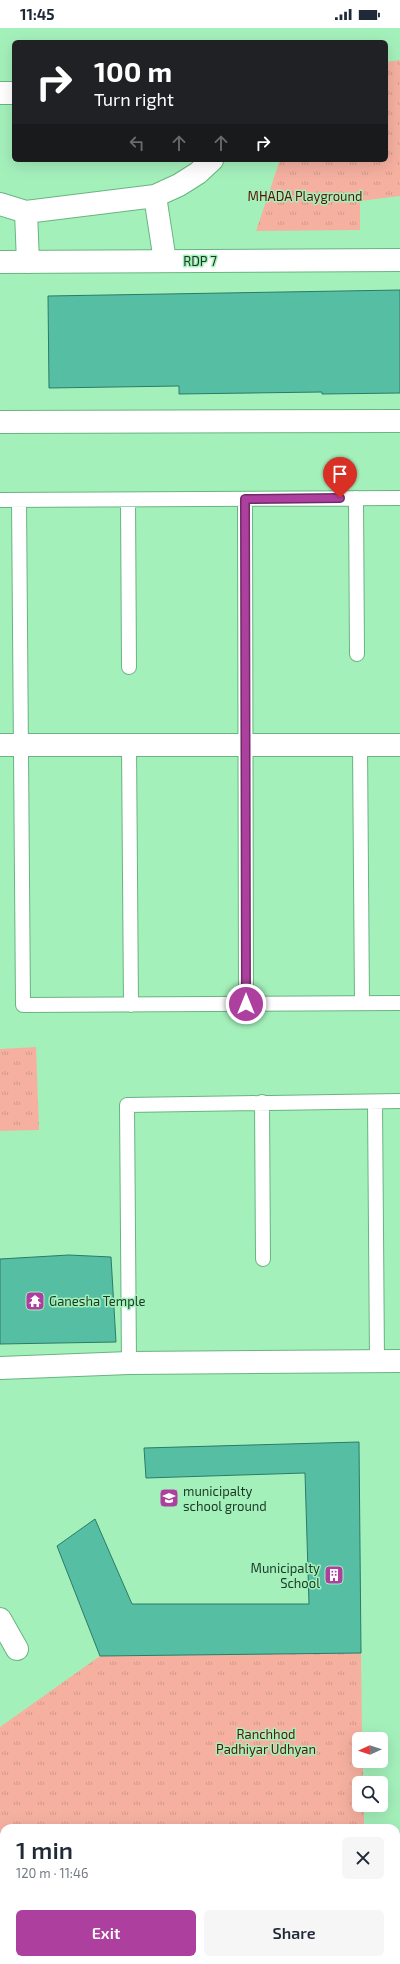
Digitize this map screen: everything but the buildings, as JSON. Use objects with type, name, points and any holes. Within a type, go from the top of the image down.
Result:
[{"type":"street","points":[[0,94],[12,93]]},
{"type":"street","points":[[0,204],[26,212],[155,196],[179,185],[210,162]]},
{"type":"street","points":[[155,196],[165,261]]},
{"type":"street","points":[[26,212],[28,262]]},
{"type":"street","name":"RDP 7","points":[[0,262],[400,260]]},
{"type":"street","points":[[0,422],[400,421]]},
{"type":"street","points":[[10,745],[400,745]]},
{"type":"street","points":[[0,1368],[129,1363],[400,1361]]},
{"type":"street","points":[[0,1619],[17,1649]]},
{"type":"lane","points":[[356,498],[357,654]]},
{"type":"lane","points":[[0,500],[400,498]]},
{"type":"lane","points":[[245,499],[246,1004]]},
{"type":"lane","points":[[19,500],[10,745],[23,1005],[400,1003]]},
{"type":"lane","points":[[128,500],[129,667]]},
{"type":"lane","points":[[129,745],[131,1005]]},
{"type":"lane","points":[[360,745],[362,1003]]},
{"type":"lane","points":[[129,1363],[127,1105],[400,1101]]},
{"type":"lane","points":[[262,1102],[263,1259]]},
{"type":"lane","points":[[375,1102],[377,1361]]},
{"type":"green space","name":"MHADA Playground","points":[[400,60],[400,196],[360,201],[360,230],[256,231],[279,162],[388,162],[388,62]]},
{"type":"green space","points":[[36,1047],[39,1130],[0,1131],[0,1049]]},
{"type":"green space","name":"Ranchhod Padhiyar Udhyan","points":[[361,1653],[362,1732],[352,1732],[352,1768],[363,1768],[363,1776],[352,1776],[352,1812],[364,1812],[364,1824],[0,1824],[0,1727],[100,1656]]},
{"type":"place","name":"Ganesha Temple","points":[[35,1301]]},
{"type":"place","name":"municipalty school ground","points":[[169,1498]]},
{"type":"place","name":"Municipalty School","points":[[334,1575]]},
{"type":"route","points":[[246,1004],[245,499],[340,498]]}]
